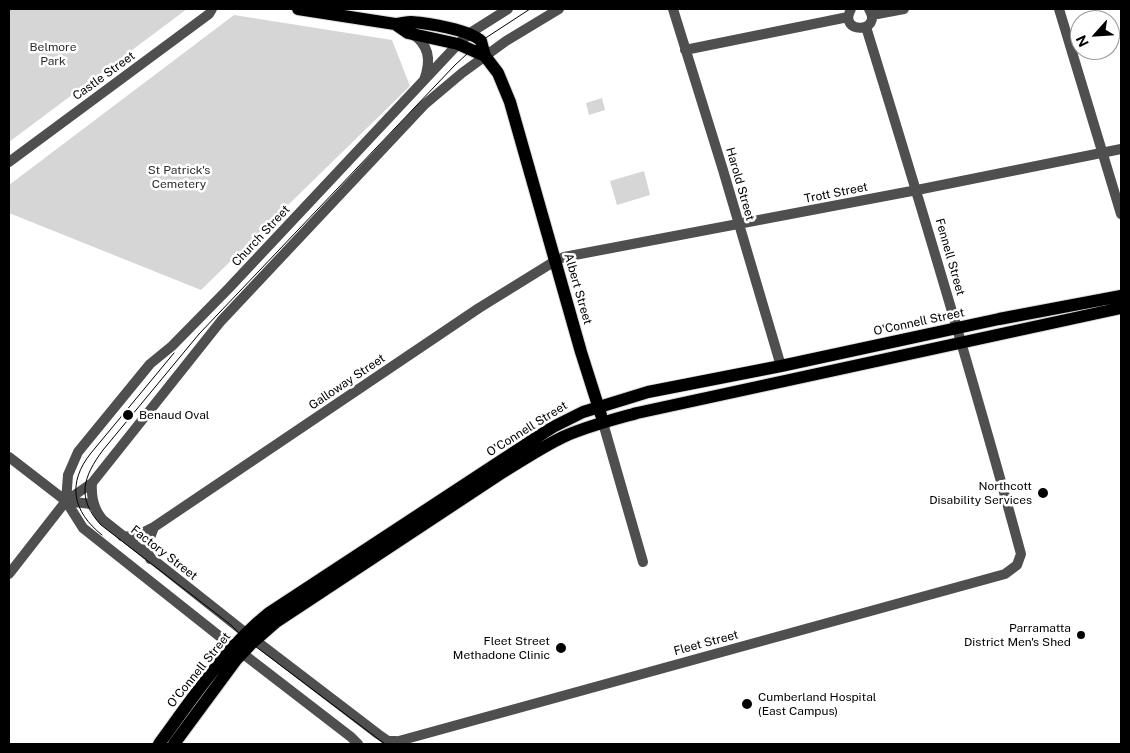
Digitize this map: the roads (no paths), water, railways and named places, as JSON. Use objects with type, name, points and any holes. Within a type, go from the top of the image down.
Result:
[{"type":"main road","points":[[298,9],[395,24],[410,22],[470,33]]},
{"type":"main road","points":[[395,24],[408,33],[458,44],[485,56]]},
{"type":"main road","name":"Albert Street","points":[[470,33],[482,41],[485,56],[498,73],[510,102],[603,423]]},
{"type":"main road","name":"O'Connell Street","points":[[159,744],[251,637],[269,613],[528,443],[574,416],[648,392],[1121,296]]},
{"type":"main road","name":"O'Connell Street","points":[[251,637],[538,450],[564,437],[603,423],[647,411],[1121,308]]},
{"type":"main road","name":"O'Connell Street","points":[[174,744],[238,650]]},
{"type":"street","name":"Castle Street","points":[[9,162],[209,14],[212,9]]},
{"type":"street","points":[[499,9],[507,9]]},
{"type":"street","name":"Church Street","points":[[66,501],[68,475],[78,452],[150,364],[172,346],[229,288],[458,44],[470,33],[507,9]]},
{"type":"street","points":[[9,574],[66,501],[92,483],[236,304],[424,105],[462,73],[510,37],[559,9]]},
{"type":"street","name":"Harold Street","points":[[673,9],[781,366]]},
{"type":"street","points":[[686,50],[850,13],[854,27],[866,27],[870,23],[871,12],[904,9]]},
{"type":"street","points":[[1059,9],[1121,214]]},
{"type":"street","name":"Fennell Street","points":[[866,27],[962,342],[1021,554]]},
{"type":"street","points":[[408,33],[422,42],[427,51],[428,63],[423,83]]},
{"type":"street","name":"Trott Street","points":[[555,261],[569,256],[1121,149]]},
{"type":"street","name":"Galloway Street","points":[[122,536],[134,537],[154,527],[479,308],[555,261]]},
{"type":"street","name":"Albert Street","points":[[603,423],[643,562]]},
{"type":"street","points":[[9,457],[66,501],[83,528],[352,737],[358,744]]},
{"type":"street","points":[[92,483],[91,491],[94,506]]},
{"type":"street","points":[[66,501],[94,506]]},
{"type":"street","name":"Factory Street","points":[[94,506],[101,518],[150,559],[392,743]]},
{"type":"street","points":[[150,559],[147,546],[154,527]]},
{"type":"street","name":"Fleet Street","points":[[392,743],[1005,574],[1017,566],[1021,554]]},
{"type":"tram line","points":[[385,744],[243,637],[231,625],[101,525],[88,506],[85,488],[91,469],[103,450],[199,334],[455,65],[481,41],[530,9]]},
{"type":"tram line","points":[[102,535],[84,516],[79,506],[76,496],[78,475],[91,453],[174,353]]},
{"type":"place","name":"Benaud Oval","points":[[128,415]]},
{"type":"place","name":"Northcott Disability Services","points":[[1043,493]]},
{"type":"place","name":"Parramatta District Men's Shed","points":[[1081,635]]},
{"type":"place","name":"Fleet Street Methadone Clinic","points":[[561,648]]},
{"type":"place","name":"Cumberland Hospital (East Campus)","points":[[747,704]]},
{"type":"park label","name":"Belmore Park","points":[[53,54]]},
{"type":"park label","name":"St Patrick's Cemetery","points":[[179,177]]}]
